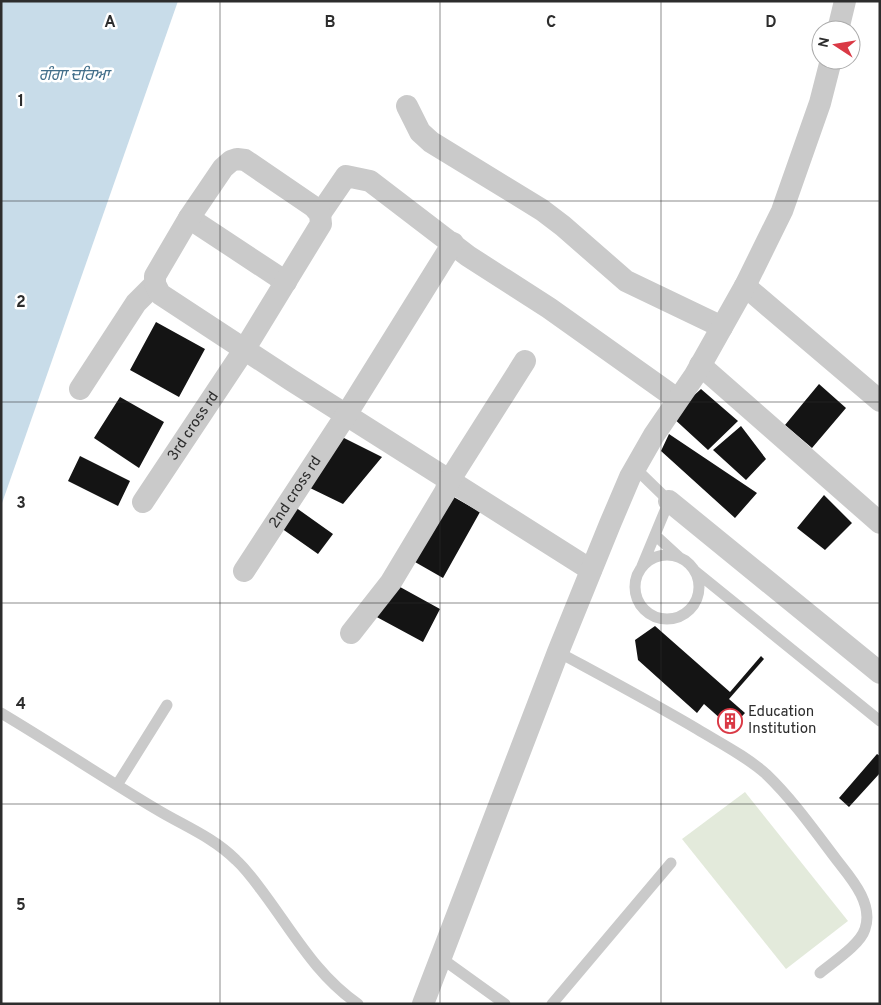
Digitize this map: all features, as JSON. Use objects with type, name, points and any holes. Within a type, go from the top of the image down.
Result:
[{"type":"street","points":[[840,20],[845,1]]},
{"type":"street","points":[[423,1004],[558,652],[613,516],[635,468],[722,327],[745,286],[782,211],[820,102],[828,70]]},
{"type":"street","points":[[407,106],[420,132],[431,142],[542,210],[563,226],[614,273],[626,281],[722,327]]},
{"type":"street","points":[[320,214],[314,207],[253,165],[245,160],[237,159],[223,168],[189,218],[158,270],[155,276],[155,284],[160,294],[244,350],[591,570]]},
{"type":"street","name":"3rd cross rd","points":[[143,502],[244,350],[321,224],[320,214],[346,176],[370,181],[453,243]]},
{"type":"street","points":[[189,218],[286,282]]},
{"type":"street","points":[[453,243],[468,256],[549,308],[677,399]]},
{"type":"street","name":"2nd cross rd","points":[[244,571],[346,415],[453,243]]},
{"type":"street","points":[[80,389],[136,303],[155,284]]},
{"type":"street","points":[[745,286],[880,401]]},
{"type":"street","points":[[351,633],[391,582],[445,492],[449,481],[525,361]]},
{"type":"street","points":[[700,365],[880,523]]},
{"type":"street","points":[[669,501],[880,673]]},
{"type":"lane","points":[[635,468],[669,501],[638,575],[636,594],[640,604],[652,615],[668,620],[688,612],[695,603],[699,593],[699,582],[695,571]]},
{"type":"lane","points":[[655,535],[680,558],[689,563],[695,571],[880,721]]},
{"type":"lane","points":[[638,575],[643,566],[660,556],[680,558]]},
{"type":"lane","points":[[558,652],[641,696],[741,755],[765,773],[791,800],[853,880],[866,904],[867,917],[865,929],[859,941],[820,973]]},
{"type":"lane","points":[[117,785],[167,705]]},
{"type":"lane","points":[[1,713],[158,810],[223,847],[255,881],[304,951],[321,971],[358,1004]]},
{"type":"lane","points":[[552,1004],[671,863]]},
{"type":"lane","points":[[441,958],[505,1004]]},
{"type":"green space","points":[[745,792],[848,921],[786,969],[682,839]]},
{"type":"water","name":"ਗੰਗਾ ਦਰਿਆ","points":[[1,1],[178,1],[1,506]]},
{"type":"building","points":[[156,322],[205,349],[179,397],[130,370]]},
{"type":"building","points":[[819,384],[846,408],[812,448],[785,425]]},
{"type":"building","points":[[701,389],[738,421],[708,450],[671,416]]},
{"type":"building","points":[[120,397],[164,422],[139,468],[94,438]]},
{"type":"building","points":[[741,426],[766,459],[746,480],[713,450]]},
{"type":"building","points":[[334,433],[382,457],[343,504],[308,487]]},
{"type":"building","points":[[669,434],[757,493],[735,518],[661,451]]},
{"type":"building","points":[[80,456],[130,481],[118,506],[68,481]]},
{"type":"building","points":[[445,492],[480,512],[443,578],[408,558]]},
{"type":"building","points":[[824,495],[852,523],[825,550],[797,528]]},
{"type":"building","points":[[295,507],[333,534],[318,554],[281,528]]},
{"type":"building","points":[[391,582],[440,609],[423,642],[373,615]]},
{"type":"building","name":"Education Institution","points":[[655,626],[730,692],[761,656],[764,659],[729,699],[745,713],[731,728],[704,704],[697,713],[638,660],[635,640]]},
{"type":"building","points":[[877,754],[880,756],[880,773],[849,807],[839,798]]},
{"type":"place","name":"Education Institution","points":[[730,721]]}]
